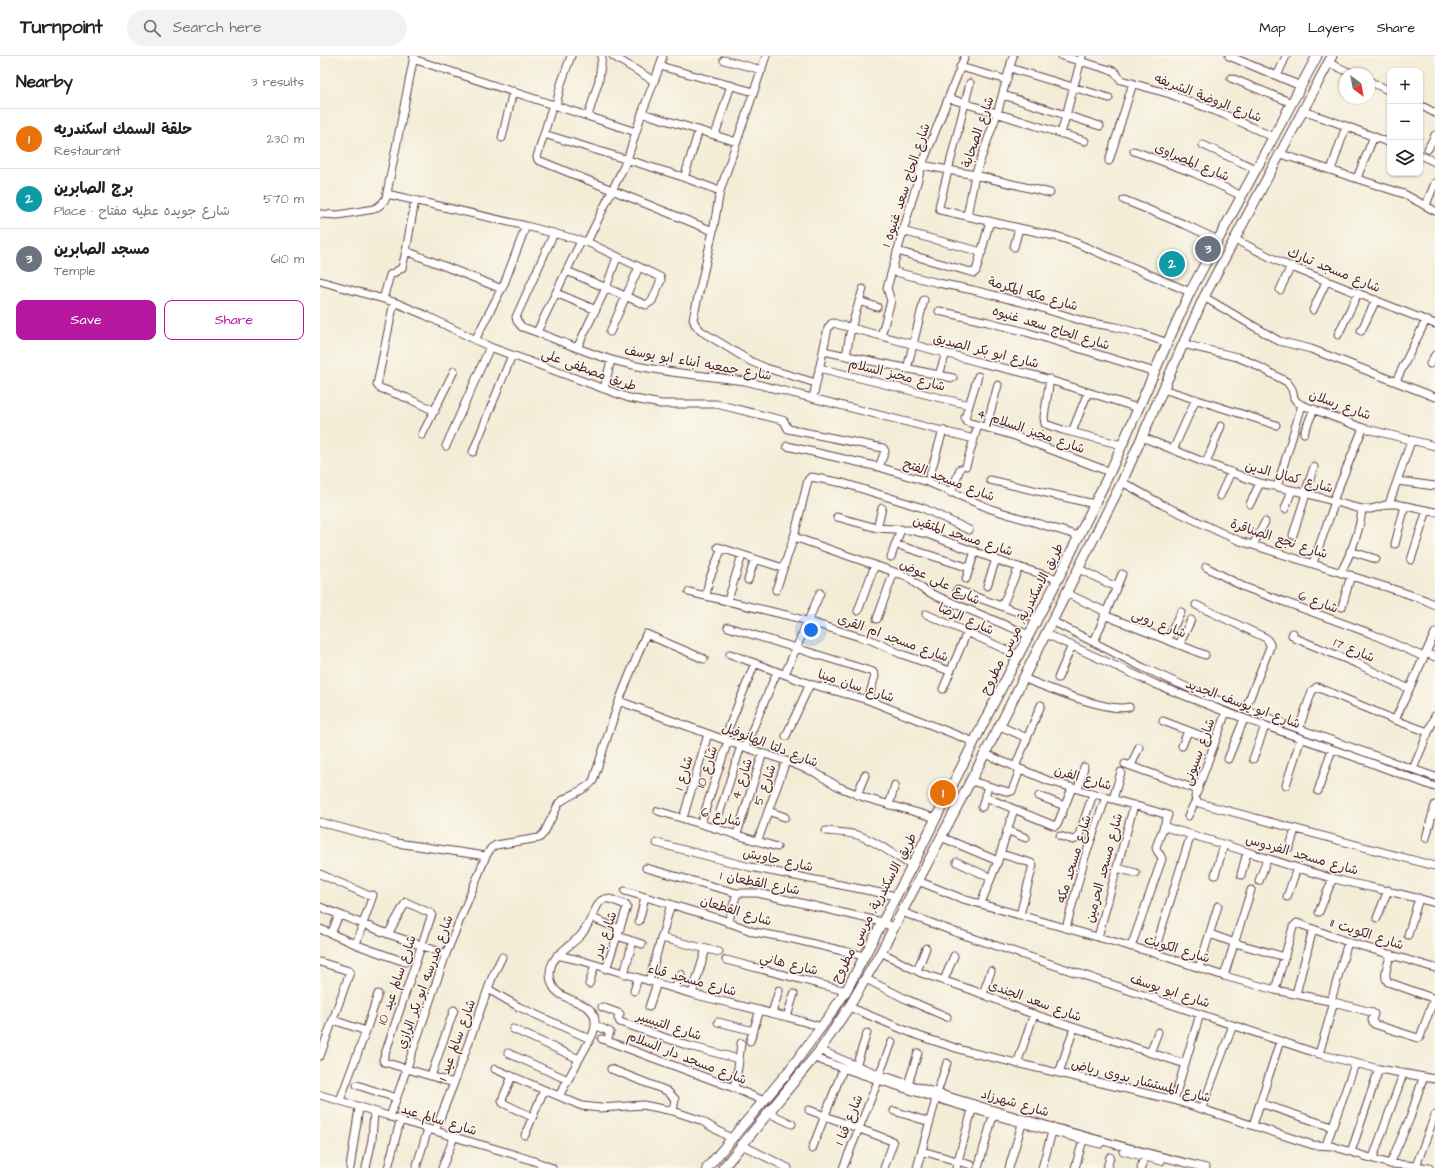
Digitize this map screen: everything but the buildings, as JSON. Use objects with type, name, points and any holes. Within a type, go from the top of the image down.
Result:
[{"type":"main road","name":"طريق الاسكندرية, مرسى مطروح","points":[[707,1168],[788,1072],[822,1027],[846,991],[912,866],[1058,579],[1110,472],[1190,292],[1317,56]]},
{"type":"main road","name":"طريق الاسكندرية, مرسى مطروح","points":[[723,1168],[818,1054],[849,1007],[881,952],[985,754],[1105,517],[1204,297],[1330,59]]},
{"type":"main road","points":[[1233,211],[1246,218]]},
{"type":"main road","points":[[1093,507],[1105,517]]},
{"type":"main road","points":[[989,712],[1001,722]]},
{"type":"street","points":[[571,56],[544,134],[537,157],[538,160],[713,231]]},
{"type":"street","points":[[588,116],[599,80],[602,56]]},
{"type":"street","points":[[613,56],[654,81]]},
{"type":"street","points":[[537,332],[567,271],[627,160],[663,56]]},
{"type":"street","points":[[766,56],[720,191],[713,231],[693,316],[695,324],[701,331],[750,361],[766,368],[816,383]]},
{"type":"street","name":"شارع الحاج سعد غنيوه 1","points":[[880,336],[891,301],[887,288],[902,231],[922,165],[964,56]]},
{"type":"street","name":"شارع الصحابة","points":[[967,216],[975,175],[997,114],[1013,56]]},
{"type":"street","name":"شارع الروضة الشريفه","points":[[1062,56],[1081,59],[1114,71],[1120,79],[1170,94],[1273,137]]},
{"type":"street","points":[[1229,56],[1301,86]]},
{"type":"street","points":[[1277,76],[1286,56]]},
{"type":"street","points":[[320,214],[338,215],[374,209],[384,201],[387,194],[414,58],[636,132]]},
{"type":"street","points":[[1061,134],[1081,59]]},
{"type":"street","points":[[1330,59],[1344,68]]},
{"type":"street","points":[[724,60],[762,70]]},
{"type":"street","points":[[660,66],[754,92]]},
{"type":"street","points":[[960,67],[1007,80]]},
{"type":"street","points":[[1010,68],[1109,98]]},
{"type":"street","points":[[1231,78],[1292,103]]},
{"type":"street","points":[[970,83],[939,207],[940,210],[1074,242],[1190,292]]},
{"type":"street","points":[[1110,161],[1133,83]]},
{"type":"street","points":[[1375,84],[1387,90]]},
{"type":"street","points":[[715,135],[731,85]]},
{"type":"street","points":[[502,138],[513,91]]},
{"type":"street","points":[[1003,95],[1100,126]]},
{"type":"street","points":[[948,98],[1085,142]]},
{"type":"street","points":[[1423,107],[1435,113]]},
{"type":"street","points":[[1303,111],[1387,142]]},
{"type":"street","points":[[642,113],[737,142]]},
{"type":"street","points":[[1331,170],[1346,126]]},
{"type":"street","points":[[684,178],[699,130]]},
{"type":"street","points":[[544,134],[684,178],[720,191]]},
{"type":"street","points":[[1428,149],[1435,134]]},
{"type":"street","points":[[1357,178],[1374,136]]},
{"type":"street","points":[[1203,144],[1256,168]]},
{"type":"street","name":"شارع المصراوى","points":[[1134,151],[1194,173],[1242,196]]},
{"type":"street","points":[[1281,154],[1404,194],[1435,211]]},
{"type":"street","points":[[1423,156],[1435,162]]},
{"type":"street","points":[[922,165],[975,175],[1050,193]]},
{"type":"street","points":[[1426,205],[1435,183]]},
{"type":"street","points":[[387,194],[584,241],[661,278],[652,301],[646,305],[567,271]]},
{"type":"street","points":[[383,299],[389,277],[391,274],[402,268],[415,200]]},
{"type":"street","points":[[1124,200],[1186,225],[1218,240]]},
{"type":"street","points":[[897,251],[973,273],[976,271],[990,221]]},
{"type":"street","points":[[475,340],[502,289],[526,226]]},
{"type":"street","points":[[1014,247],[1019,228]]},
{"type":"street","points":[[902,231],[982,252]]},
{"type":"street","name":"شارع جمعيه أبناء ابو يوسف","points":[[554,233],[516,317],[517,321],[522,327],[611,360],[707,377],[745,381],[944,430],[974,439]]},
{"type":"street","name":"شارع مسجد تبارك","points":[[1234,239],[1291,266],[1435,324]]},
{"type":"street","points":[[406,251],[502,289]]},
{"type":"street","points":[[577,348],[606,288],[617,257]]},
{"type":"street","points":[[1280,290],[1291,266]]},
{"type":"street","points":[[610,332],[639,267]]},
{"type":"street","name":"شارع مكه المكرمة","points":[[892,271],[1028,304],[1086,322],[1142,334],[1168,343]]},
{"type":"street","points":[[1313,310],[1327,280]]},
{"type":"street","name":"طريق مصطفى على","points":[[320,281],[394,302],[425,315],[490,347],[629,398],[654,402],[716,404],[784,420],[788,429],[883,448],[885,451],[880,467]]},
{"type":"street","points":[[846,356],[851,328],[863,289]]},
{"type":"street","points":[[1338,335],[1358,292]]},
{"type":"street","points":[[556,293],[596,310]]},
{"type":"street","points":[[1204,297],[1279,341],[1311,349],[1396,381],[1435,398]]},
{"type":"street","points":[[907,369],[924,300]]},
{"type":"street","points":[[1361,331],[1376,300]]},
{"type":"street","points":[[859,301],[877,307]]},
{"type":"street","points":[[394,302],[377,385],[380,388],[435,411]]},
{"type":"street","name":"شارع الحاج سعد غنيوه","points":[[939,311],[1026,332],[1155,372]]},
{"type":"street","points":[[1396,381],[1426,320]]},
{"type":"street","name":"شارع ابو بكر الصديق","points":[[823,351],[828,328],[830,324],[833,323],[1050,379],[1138,408]]},
{"type":"street","name":"شارع رسلان","points":[[1182,344],[1238,357],[1252,363],[1287,382],[1292,389],[1294,398],[1302,405],[1363,428],[1435,446]]},
{"type":"street","points":[[446,446],[490,347]]},
{"type":"street","points":[[813,398],[823,351],[953,378]]},
{"type":"street","points":[[939,375],[946,353]]},
{"type":"street","points":[[473,452],[512,355]]},
{"type":"street","points":[[1430,364],[1435,355]]},
{"type":"street","points":[[604,389],[611,360]]},
{"type":"street","name":"شارع مخبز السلام","points":[[819,368],[969,406]]},
{"type":"street","points":[[422,435],[454,371]]},
{"type":"street","name":"شارع مخبز السلام 4","points":[[978,376],[969,406],[966,420],[967,422],[1015,436],[1110,472]]},
{"type":"street","points":[[1050,379],[1044,421],[1045,424],[1122,445]]},
{"type":"street","points":[[986,427],[998,385]]},
{"type":"street","points":[[1163,389],[1276,425]]},
{"type":"street","points":[[1072,432],[1088,392]]},
{"type":"street","points":[[1173,450],[1196,399]]},
{"type":"street","points":[[1276,487],[1302,405]]},
{"type":"street","points":[[1304,433],[1314,409]]},
{"type":"street","points":[[951,492],[963,468],[978,425]]},
{"type":"street","points":[[1206,463],[1221,426]]},
{"type":"street","points":[[1313,564],[1334,501],[1363,428]]},
{"type":"street","points":[[928,482],[944,430]]},
{"type":"street","name":"شارع كمال الدين","points":[[1142,437],[1260,483],[1334,501],[1362,510],[1371,510],[1389,504],[1435,512]]},
{"type":"street","points":[[1389,504],[1411,440]]},
{"type":"street","name":"شارع مسجد الفتح","points":[[787,446],[880,467],[928,482],[991,509],[1079,536]]},
{"type":"street","points":[[1293,535],[1314,467]]},
{"type":"street","points":[[1220,496],[1231,472]]},
{"type":"street","points":[[776,590],[794,537],[808,480],[811,477],[843,483],[923,508],[969,530]]},
{"type":"street","points":[[990,480],[1093,507]]},
{"type":"street","points":[[1397,481],[1435,486]]},
{"type":"street","name":"شارع نجع الصناقرة","points":[[1122,482],[1163,505],[1224,534],[1253,545],[1351,575],[1425,600],[1435,605]]},
{"type":"street","points":[[1250,504],[1260,483]]},
{"type":"street","points":[[1285,509],[1292,490]]},
{"type":"street","points":[[1395,544],[1405,506]]},
{"type":"street","points":[[877,528],[882,508]]},
{"type":"street","points":[[1341,572],[1357,532],[1362,510]]},
{"type":"street","points":[[1412,560],[1427,510]]},
{"type":"street","name":"شارع مسجد المتقين","points":[[837,517],[877,528],[901,529],[927,534],[996,560],[1058,579]]},
{"type":"street","points":[[1253,545],[1265,522]]},
{"type":"street","points":[[891,557],[901,529]]},
{"type":"street","name":"شارع على عوض","points":[[794,537],[906,576],[921,588],[934,595],[1029,635]]},
{"type":"street","points":[[895,544],[970,568]]},
{"type":"street","points":[[706,596],[708,580],[720,548],[784,568]]},
{"type":"street","points":[[966,579],[975,551]]},
{"type":"street","points":[[1350,551],[1376,559]]},
{"type":"street","points":[[728,600],[742,555]]},
{"type":"street","points":[[748,580],[755,559]]},
{"type":"street","points":[[987,586],[996,560]]},
{"type":"street","points":[[858,611],[875,565]]},
{"type":"street","points":[[1002,606],[1019,567]]},
{"type":"street","name":"شارع 6","points":[[1206,567],[1244,587],[1425,655],[1435,657]]},
{"type":"street","points":[[1079,569],[1116,587]]},
{"type":"street","points":[[877,619],[894,572]]},
{"type":"street","points":[[1094,642],[1122,574]]},
{"type":"street","points":[[1342,607],[1351,575]]},
{"type":"street","points":[[957,590],[1037,619]]},
{"type":"street","name":"شارع مسجد ام القرى","points":[[689,592],[728,600],[871,640],[901,654],[950,671]]},
{"type":"street","points":[[785,674],[820,593]]},
{"type":"street","name":"شارع روبى","points":[[1066,593],[1105,614],[1205,655]]},
{"type":"street","points":[[1196,605],[1266,638],[1270,644],[1270,648],[1245,710]]},
{"type":"street","points":[[1167,640],[1181,612]]},
{"type":"street","name":"شارع الرضا","points":[[926,614],[1018,655]]},
{"type":"street","points":[[1179,645],[1191,620]]},
{"type":"street","name":"شارع ابو يوسف الجديد","points":[[1052,621],[1144,668],[1192,690],[1435,777]]},
{"type":"street","points":[[728,627],[873,672],[875,676],[868,700]]},
{"type":"street","points":[[943,689],[967,632]]},
{"type":"street","name":"شارع 17","points":[[1293,633],[1292,635],[1295,638],[1358,664],[1409,689]]},
{"type":"street","points":[[1395,720],[1435,633]]},
{"type":"street","points":[[320,822],[397,843],[486,856],[491,848],[496,845],[539,838],[542,836],[559,803],[589,786],[593,781],[619,701],[646,634],[704,659]]},
{"type":"street","name":"شارع ابو يوسف الجديد","points":[[1046,634],[1155,684],[1226,712],[1366,760],[1435,787]]},
{"type":"street","points":[[1058,678],[1072,646]]},
{"type":"street","name":"شارع سان مينا","points":[[730,654],[810,684],[868,700],[974,742]]},
{"type":"street","points":[[726,740],[755,663]]},
{"type":"street","points":[[715,828],[743,747],[777,672]]},
{"type":"street","points":[[1024,678],[1056,691],[1100,705],[1118,709],[1129,707]]},
{"type":"street","points":[[786,736],[810,684]]},
{"type":"street","points":[[1299,728],[1312,691],[1317,687],[1395,720],[1428,732]]},
{"type":"street","name":"شارع دلتا الهانوفيل","points":[[619,701],[743,747],[786,760],[814,772],[839,787],[857,795],[936,818]]},
{"type":"street","points":[[971,781],[1010,792],[1027,738],[1041,706]]},
{"type":"street","name":"شارع بسيونى","points":[[1188,816],[1196,800],[1195,797],[1226,712]]},
{"type":"street","points":[[1412,769],[1435,716]]},
{"type":"street","points":[[1228,759],[1244,719]]},
{"type":"street","points":[[1163,721],[1215,741]]},
{"type":"street","points":[[1001,722],[1027,738]]},
{"type":"street","points":[[1252,759],[1265,726]]},
{"type":"street","points":[[1182,746],[1188,731]]},
{"type":"street","name":"شارع 1","points":[[683,818],[708,734]]},
{"type":"street","points":[[1286,785],[1301,738]]},
{"type":"street","name":"شارع 10","points":[[701,823],[726,740]]},
{"type":"street","points":[[1139,747],[1128,765],[1198,790]]},
{"type":"street","points":[[1318,791],[1332,749]]},
{"type":"street","name":"شارع 4","points":[[737,834],[763,753]]},
{"type":"street","points":[[1366,760],[1368,753]]},
{"type":"street","name":"شارع الفرن","points":[[985,754],[1049,781],[1167,813],[1168,816],[1165,824]]},
{"type":"street","name":"شارع 5","points":[[758,840],[786,760]]},
{"type":"street","points":[[985,797],[1055,826],[1058,823],[1084,767]]},
{"type":"street","name":"شارع مسجد مكه","points":[[1066,928],[1085,857],[1122,772]]},
{"type":"street","points":[[857,795],[864,775]]},
{"type":"street","points":[[890,805],[895,785]]},
{"type":"street","points":[[982,807],[988,786]]},
{"type":"street","points":[[1060,836],[1073,840],[1078,838],[1093,794]]},
{"type":"street","points":[[1038,796],[1065,806]]},
{"type":"street","name":"شارع مسجد الفردوس","points":[[1196,800],[1199,803],[1435,866]]},
{"type":"street","name":"شارع مسجد الحرمين","points":[[1098,937],[1134,805]]},
{"type":"street","points":[[1426,838],[1435,805]]},
{"type":"street","points":[[981,903],[999,857],[1014,809]]},
{"type":"street","name":"شارع 6","points":[[658,811],[777,847]]},
{"type":"street","points":[[768,811],[785,817]]},
{"type":"street","points":[[1131,947],[1162,859],[1156,846],[1165,824]]},
{"type":"street","name":"شارع مسجد الفردوس","points":[[1165,824],[1168,828],[1297,868],[1435,903]]},
{"type":"street","points":[[1290,847],[1295,829]]},
{"type":"street","points":[[1007,830],[1026,838]]},
{"type":"street","points":[[826,831],[858,835],[873,841],[912,866]]},
{"type":"street","points":[[1154,953],[1191,834]]},
{"type":"street","points":[[941,837],[999,857],[1031,863],[1033,866],[1020,915]]},
{"type":"street","name":"شارع جاويش","points":[[657,843],[750,867],[896,896]]},
{"type":"street","points":[[1215,875],[1224,845]]},
{"type":"street","points":[[1241,875],[1247,852]]},
{"type":"street","name":"شارع مدرسه ابو بكر الرازي","points":[[390,1118],[446,954],[486,856]]},
{"type":"street","points":[[1259,881],[1267,859]]},
{"type":"street","points":[[957,862],[991,878]]},
{"type":"street","name":"شارع القطعان 1","points":[[646,868],[737,893],[758,893],[882,922],[894,928]]},
{"type":"street","points":[[1117,868],[1136,874]]},
{"type":"street","points":[[1287,897],[1297,868]]},
{"type":"street","points":[[320,874],[373,896],[356,944]]},
{"type":"street","points":[[1319,912],[1333,878]]},
{"type":"street","name":"شارع الكويت","points":[[918,881],[963,898],[1154,953],[1224,976],[1275,990],[1372,1012],[1374,1014],[1372,1020],[1374,1024],[1420,1038],[1435,999]]},
{"type":"street","points":[[1224,976],[1251,890]]},
{"type":"street","points":[[1377,918],[1388,890]]},
{"type":"street","name":"شارع القطعان","points":[[625,891],[672,904],[754,932],[793,939],[864,956]]},
{"type":"street","points":[[728,922],[737,893]]},
{"type":"street","points":[[639,921],[645,897]]},
{"type":"street","name":"شارع بدر","points":[[557,956],[582,934],[602,899],[606,898],[626,905],[627,909],[606,969]]},
{"type":"street","points":[[1408,935],[1420,898]]},
{"type":"street","name":"شارع سالم عيد 10","points":[[388,934],[406,902],[429,912],[432,916],[383,1057],[384,1062],[407,1069]]},
{"type":"street","points":[[649,981],[672,904]]},
{"type":"street","points":[[1200,968],[1218,906]]},
{"type":"street","points":[[320,907],[388,934],[446,954]]},
{"type":"street","name":"شارع ابو يوسف","points":[[902,912],[962,934],[1319,1054],[1355,1064],[1403,1074],[1423,1078],[1435,1078]]},
{"type":"street","points":[[332,934],[339,915]]},
{"type":"street","points":[[597,920],[620,929]]},
{"type":"street","name":"شارع الكويت 11","points":[[1285,957],[1293,926],[1300,923],[1348,942],[1435,968]]},
{"type":"street","points":[[320,929],[405,962]]},
{"type":"street","points":[[1296,994],[1313,929]]},
{"type":"street","points":[[1210,934],[1285,957],[1275,990]]},
{"type":"street","points":[[617,936],[642,944]]},
{"type":"street","points":[[662,938],[719,952]]},
{"type":"street","points":[[624,974],[633,941]]},
{"type":"street","points":[[1319,1054],[1348,942]]},
{"type":"street","points":[[917,971],[926,948]]},
{"type":"street","points":[[692,994],[706,949]]},
{"type":"street","name":"شارع سعد الجندى","points":[[881,952],[917,971],[1074,1028],[1185,1064]]},
{"type":"street","points":[[1391,954],[1385,975],[1388,982],[1435,999]]},
{"type":"street","name":"شارع سالم عيد 1","points":[[416,1168],[431,1130],[454,1084],[488,988],[502,956]]},
{"type":"street","points":[[557,956],[550,974],[554,989],[560,995],[587,1006],[595,1019],[595,1025],[590,1039],[559,1096]]},
{"type":"street","name":"شارع مسجد قباء","points":[[557,956],[595,965],[692,994],[772,1013],[822,1027]]},
{"type":"street","points":[[944,980],[954,956]]},
{"type":"street","name":"شارع هاني","points":[[726,960],[846,991]]},
{"type":"street","points":[[320,962],[350,972],[320,1056]]},
{"type":"street","points":[[590,984],[595,965]]},
{"type":"street","points":[[983,994],[991,971]]},
{"type":"street","points":[[675,989],[681,974]]},
{"type":"street","points":[[634,991],[638,978]]},
{"type":"street","points":[[866,979],[947,1017]]},
{"type":"street","points":[[649,1007],[657,983]]},
{"type":"street","points":[[488,988],[520,1007],[590,1039]]},
{"type":"street","points":[[772,1013],[779,990]]},
{"type":"street","points":[[340,1100],[378,994]]},
{"type":"street","points":[[787,1017],[794,994]]},
{"type":"street","name":"شارع التيسير","points":[[602,1007],[620,1014],[618,1018],[620,1022],[689,1046],[739,1059]]},
{"type":"street","name":"شارع المستشار بدوى رياض","points":[[849,1007],[936,1042],[971,1053],[1174,1100],[1307,1143],[1326,1145],[1390,1164],[1429,1168]]},
{"type":"street","points":[[431,1076],[454,1010]]},
{"type":"street","points":[[750,1041],[760,1010]]},
{"type":"street","points":[[1017,1064],[1034,1014]]},
{"type":"street","points":[[1174,1100],[1200,1014]]},
{"type":"street","points":[[333,1020],[366,1031]]},
{"type":"street","points":[[718,1022],[754,1031]]},
{"type":"street","name":"شارع مسجد دار السلام","points":[[595,1025],[610,1032],[605,1040],[734,1088],[764,1101]]},
{"type":"street","points":[[1202,1108],[1233,1025]]},
{"type":"street","points":[[1059,1073],[1074,1028]]},
{"type":"street","points":[[513,1029],[579,1059]]},
{"type":"street","points":[[1150,1053],[1158,1032]]},
{"type":"street","points":[[856,1066],[866,1033]]},
{"type":"street","points":[[1253,1125],[1280,1041]]},
{"type":"street","name":"شارع قنا 1","points":[[843,1168],[892,1042]]},
{"type":"street","points":[[734,1088],[741,1043]]},
{"type":"street","points":[[508,1053],[568,1080]]},
{"type":"street","points":[[908,1084],[918,1053]]},
{"type":"street","name":"شارع شهرزاد","points":[[818,1054],[856,1066],[879,1078],[936,1096],[1050,1129],[1170,1161],[1178,1167],[1187,1168]]},
{"type":"street","name":"شارع شهرزاد","points":[[818,1054],[843,1069],[908,1084],[972,1110],[1022,1124],[1050,1129],[1144,1157],[1206,1168]]},
{"type":"street","points":[[917,1168],[936,1096],[947,1063]]},
{"type":"street","points":[[1326,1145],[1355,1064]]},
{"type":"street","points":[[407,1069],[454,1084]]},
{"type":"street","points":[[495,1069],[582,1106],[600,1108],[636,1104],[673,1111],[700,1120],[732,1139]]},
{"type":"street","points":[[611,1069],[667,1091],[675,1099],[673,1111]]},
{"type":"street","points":[[812,1149],[843,1069]]},
{"type":"street","points":[[1351,1152],[1379,1069]]},
{"type":"street","points":[[1373,1158],[1403,1074]]},
{"type":"street","points":[[512,1076],[502,1100],[503,1103],[532,1117]]},
{"type":"street","points":[[1390,1164],[1410,1118],[1423,1078]]},
{"type":"street","points":[[356,1085],[396,1098]]},
{"type":"street","points":[[524,1135],[544,1090]]},
{"type":"street","name":"شارع سالم عيد","points":[[320,1095],[340,1100],[390,1118],[518,1156],[552,1168]]},
{"type":"street","points":[[1260,1103],[1332,1127]]},
{"type":"street","points":[[350,1168],[359,1108]]},
{"type":"street","points":[[809,1110],[893,1142],[884,1168]]},
{"type":"street","points":[[957,1165],[972,1110]]},
{"type":"street","points":[[894,1111],[930,1122]]},
{"type":"street","points":[[366,1168],[372,1140],[374,1112]]},
{"type":"street","points":[[769,1113],[792,1124]]},
{"type":"street","points":[[1416,1166],[1435,1115]]},
{"type":"street","points":[[978,1168],[993,1116]]},
{"type":"street","points":[[388,1168],[400,1121]]},
{"type":"street","points":[[1009,1168],[1022,1124]]},
{"type":"street","points":[[1042,1168],[1050,1129]]},
{"type":"street","points":[[442,1168],[454,1137]]},
{"type":"street","points":[[1075,1168],[1083,1140]]},
{"type":"street","points":[[742,1145],[788,1168]]},
{"type":"street","points":[[922,1151],[957,1165],[971,1165]]},
{"type":"street","points":[[1141,1168],[1144,1157]]},
{"type":"street","points":[[1107,1168],[1110,1158]]},
{"type":"place","name":"مسجد الصابرين","points":[[1208,249]]},
{"type":"place","name":"برج الصابرين","points":[[1172,264]]},
{"type":"place","name":"حلقة السمك اسكندريه","points":[[943,793]]}]
